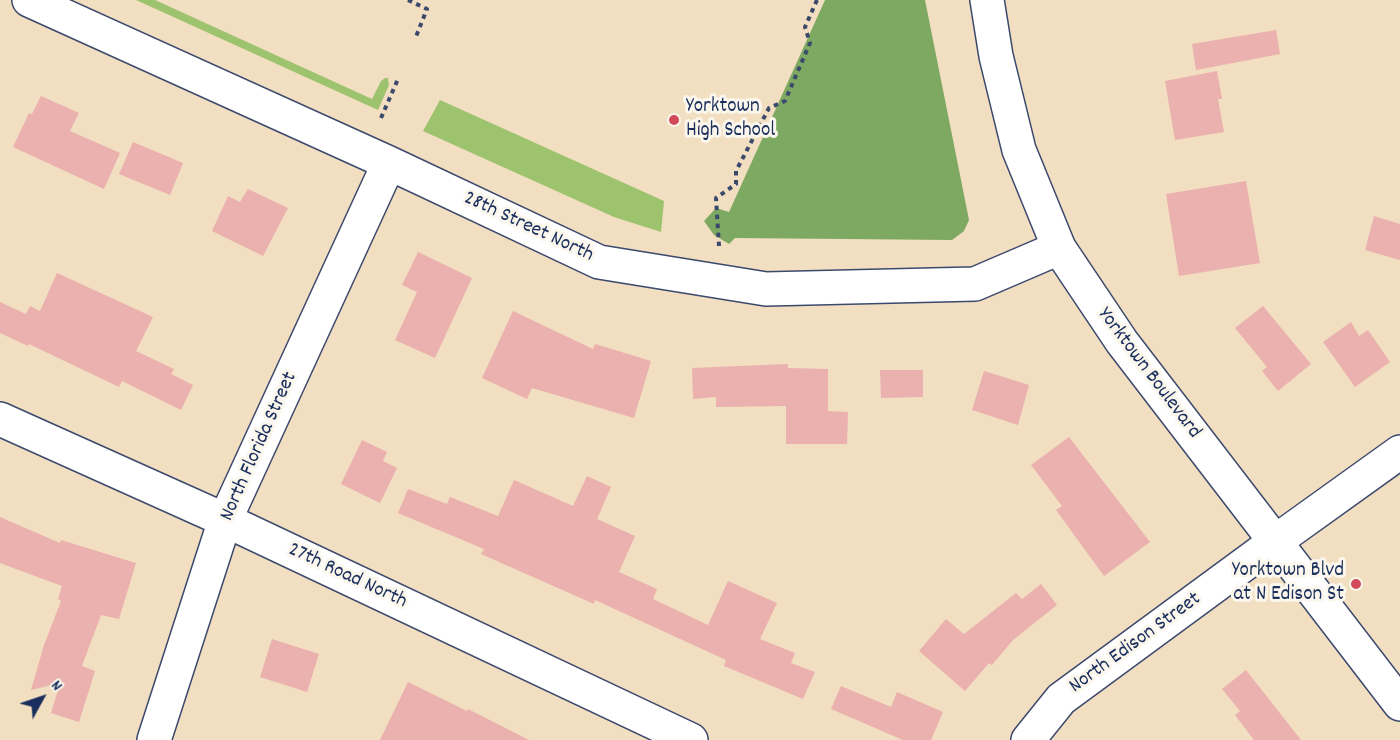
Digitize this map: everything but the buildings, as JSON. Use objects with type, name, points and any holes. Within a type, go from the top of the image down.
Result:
[{"type":"street","name":"28th Street North","points":[[29,0],[389,163],[599,262],[765,289],[975,284],[1059,248]]},
{"type":"street","name":"Yorktown Boulevard","points":[[987,0],[996,56],[1019,150],[1059,248],[1122,342],[1400,704]]},
{"type":"street","name":"North Florida Street","points":[[154,740],[225,520],[389,163]]},
{"type":"street","name":"27th Road North","points":[[0,419],[225,520],[692,740]]},
{"type":"street","name":"North Edison Street","points":[[1028,740],[1061,699],[1400,452]]},
{"type":"path","points":[[408,0],[427,9],[415,39]]},
{"type":"path","points":[[719,246],[716,198],[736,184],[736,171],[769,108],[785,102],[810,43],[805,27],[817,0]]},
{"type":"path","points":[[381,118],[398,79]]},
{"type":"green space","points":[[136,0],[155,0],[372,99],[381,81],[388,78],[389,85],[378,110]]},
{"type":"green space","points":[[825,0],[925,0],[969,220],[964,231],[952,240],[735,238],[729,244],[714,235],[704,221],[716,208],[729,212]]},
{"type":"green space","points":[[440,100],[664,201],[661,232],[614,217],[423,131]]},
{"type":"place","name":"Yorktown High School","points":[[674,120]]},
{"type":"place","name":"Yorktown Blvd at N Edison St","points":[[1356,584]]}]
